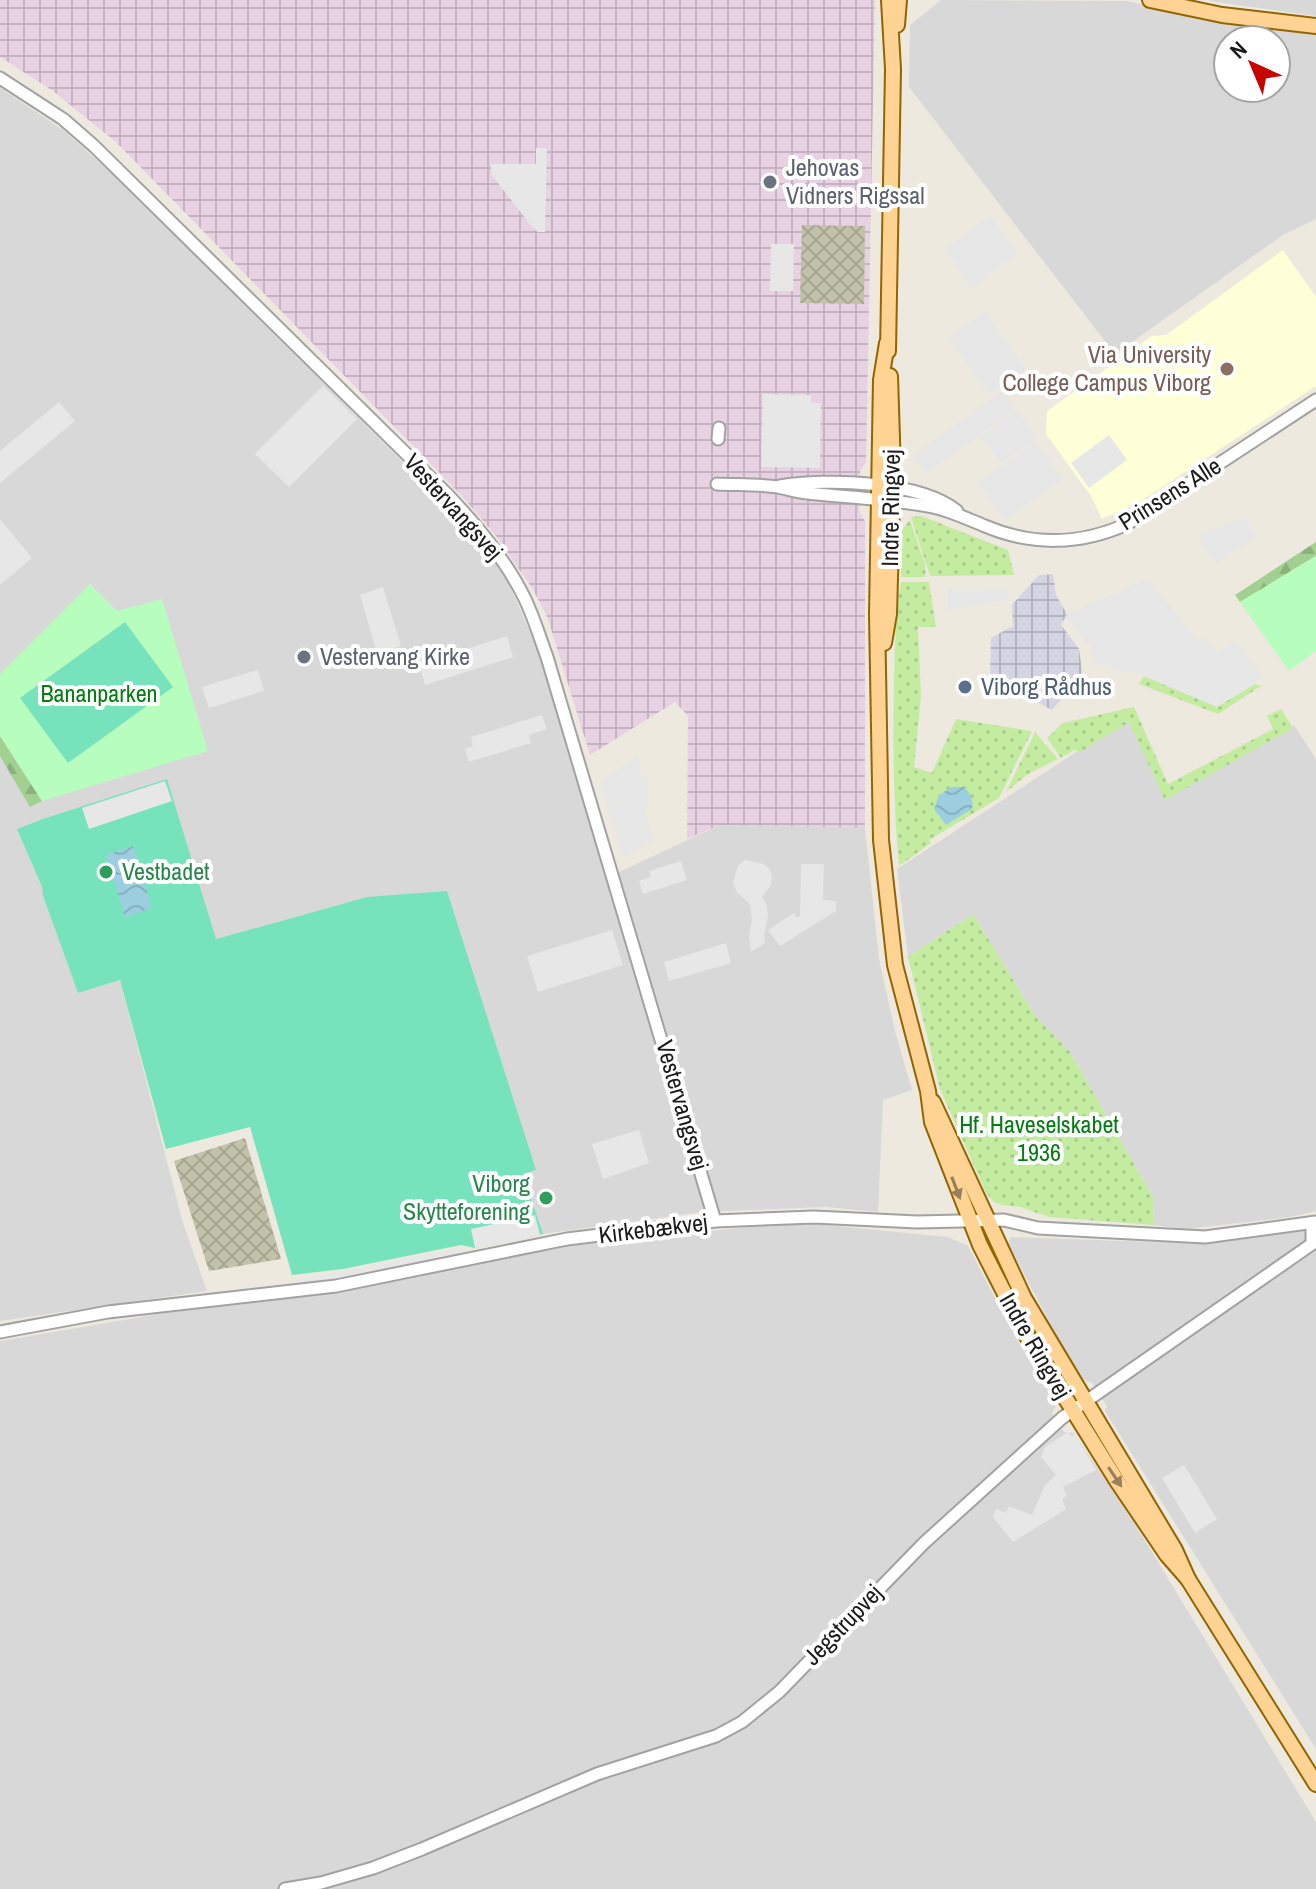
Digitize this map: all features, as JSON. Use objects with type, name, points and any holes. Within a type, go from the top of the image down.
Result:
[{"type":"main road","name":"Indre Ringvej","points":[[889,0],[893,69]]},
{"type":"main road","name":"Indre Ringvej","points":[[899,0],[893,69],[887,343],[881,380],[889,614],[879,673],[879,790],[895,965],[928,1091],[932,1122],[970,1221],[1025,1333],[1072,1412],[1167,1555],[1188,1579]]},
{"type":"main road","points":[[1150,0],[1222,15],[1316,26]]},
{"type":"main road","name":"Indre Ringvej","points":[[928,1091],[1036,1320],[1175,1550],[1188,1579],[1316,1784]]},
{"type":"street","name":"Vestervangsvej","points":[[0,78],[63,119],[94,146],[472,520],[510,573],[526,601],[547,657],[715,1221]]},
{"type":"street","name":"Prinsens Alle","points":[[717,484],[776,487],[805,493],[885,493],[964,516],[1000,532],[1058,541],[1099,535],[1127,524],[1316,400]]},
{"type":"street","name":"Kirkebækvej","points":[[0,1332],[108,1312],[336,1286],[567,1239],[715,1221],[805,1217],[917,1222],[1009,1221],[1038,1228],[1205,1237],[1314,1222]]},
{"type":"street","name":"Jegstrupvej","points":[[285,1889],[321,1883],[385,1863],[597,1774],[716,1736],[742,1722],[779,1692],[924,1543],[1050,1428],[1312,1244],[1314,1222]]},
{"type":"shaded area","points":[[0,0],[875,0],[866,462],[860,471],[859,511],[865,521],[865,828],[720,825],[687,839],[688,716],[675,702],[590,755],[547,616],[532,588],[496,536],[462,496],[117,143],[53,91],[0,57]]},
{"type":"shaded area","points":[[941,0],[1127,1],[1232,24],[1212,24],[1212,104],[1292,104],[1292,32],[1316,35],[1316,219],[1283,235],[1115,354],[909,87],[910,25]]},
{"type":"shaded area","points":[[1208,0],[1316,0],[1316,16],[1216,2]]},
{"type":"shaded area","points":[[0,88],[63,130],[115,176],[459,518],[489,554],[510,586],[538,651],[604,871],[619,872],[720,825],[865,828],[879,959],[912,1090],[883,1100],[878,1212],[826,1207],[702,1212],[543,1234],[522,1174],[536,1170],[367,897],[215,939],[167,780],[18,830],[42,887],[78,993],[120,980],[183,1223],[207,1291],[0,1321]]},
{"type":"shaded area","points":[[536,148],[547,148],[545,232],[538,232],[532,227],[491,174],[491,164],[536,164]]},
{"type":"shaded area","points":[[991,216],[1017,254],[972,287],[945,249]]},
{"type":"shaded area","points":[[802,225],[865,226],[864,304],[800,303]]},
{"type":"shaded area","points":[[771,244],[794,244],[793,291],[770,291]]},
{"type":"shaded area","points":[[1283,250],[1316,297],[1316,386],[1141,501],[1102,519],[1091,496],[1046,434],[1047,411],[1152,336],[1166,335]]},
{"type":"shaded area","points":[[985,311],[1026,369],[989,395],[948,338]]},
{"type":"shaded area","points":[[323,386],[357,419],[289,487],[255,454]]},
{"type":"shaded area","points":[[1003,391],[1016,409],[926,473],[913,455]]},
{"type":"shaded area","points":[[763,394],[811,395],[811,403],[821,403],[820,468],[761,467]]},
{"type":"shaded area","points":[[59,402],[75,421],[0,483],[0,451]]},
{"type":"shaded area","points":[[1017,410],[1037,438],[1001,464],[981,436]]},
{"type":"shaded area","points":[[1109,435],[1127,460],[1089,488],[1071,463]]},
{"type":"shaded area","points":[[1035,442],[1062,479],[1005,520],[978,483]]},
{"type":"shaded area","points":[[1247,517],[1256,537],[1216,563],[1204,547],[1200,534]]},
{"type":"shaded area","points":[[0,519],[32,558],[0,585]]},
{"type":"shaded area","points":[[1053,574],[1056,595],[1067,614],[1061,625],[1079,649],[1082,671],[1080,678],[1052,710],[990,677],[991,638],[1013,626],[1012,605],[1039,575]]},
{"type":"shaded area","points":[[1148,579],[1198,642],[1204,637],[1217,653],[1235,640],[1262,676],[1255,684],[1217,707],[1141,675],[1093,663],[1091,647],[1066,618],[1067,614]]},
{"type":"shaded area","points":[[383,587],[401,646],[377,653],[360,595]]},
{"type":"shaded area","points":[[1008,589],[1008,599],[948,610],[948,590]]},
{"type":"shaded area","points":[[507,636],[513,657],[425,685],[419,664]]},
{"type":"shaded area","points":[[258,670],[264,691],[209,708],[202,687]]},
{"type":"shaded area","points":[[542,715],[547,729],[529,735],[531,743],[469,762],[465,749],[473,746],[471,737]]},
{"type":"shaded area","points":[[1133,715],[1171,793],[1294,725],[1316,759],[1316,1211],[1291,1217],[1186,1229],[1153,1225],[1154,1199],[1070,1052],[1034,1014],[973,914],[908,957],[897,869]]},
{"type":"shaded area","points":[[637,757],[641,763],[640,773],[647,773],[646,821],[654,842],[623,856],[602,788],[604,779]]},
{"type":"shaded area","points":[[165,781],[172,801],[89,829],[82,808]]},
{"type":"shaded area","points":[[745,860],[763,864],[772,876],[771,885],[762,897],[768,915],[765,943],[751,952],[750,904],[736,891],[733,882],[738,866]]},
{"type":"shaded area","points":[[681,861],[687,880],[643,894],[639,881],[651,877],[649,871]]},
{"type":"shaded area","points":[[801,864],[824,864],[823,900],[836,901],[836,911],[780,946],[768,930],[794,913],[797,918],[800,916]]},
{"type":"shaded area","points":[[612,930],[623,965],[538,992],[527,956]]},
{"type":"shaded area","points":[[726,943],[731,963],[669,981],[664,962]]},
{"type":"shaded area","points":[[639,1130],[649,1163],[603,1179],[592,1144]]},
{"type":"shaded area","points":[[245,1138],[281,1259],[209,1271],[174,1161]]},
{"type":"shaded area","points":[[535,1215],[540,1235],[475,1248],[471,1229]]},
{"type":"shaded area","points":[[794,1222],[948,1237],[968,1246],[1015,1336],[1056,1404],[1052,1414],[1064,1432],[1074,1433],[1138,1529],[1316,1822],[1316,1889],[0,1889],[0,1341],[548,1248]]},
{"type":"shaded area","points":[[1316,1229],[1316,1749],[1105,1411],[1107,1406],[1092,1383],[1084,1380],[1058,1338],[1008,1244],[1011,1237],[1206,1244]]},
{"type":"shaded area","points":[[459,1248],[472,1252],[352,1278],[286,1286],[297,1280]]},
{"type":"shaded area","points":[[1068,1432],[1071,1436],[1075,1434],[1096,1470],[1063,1487],[1067,1496],[1062,1499],[1066,1509],[1013,1542],[993,1517],[996,1509],[1006,1513],[1009,1506],[1032,1515],[1045,1485],[1056,1475],[1041,1457],[1045,1447]]},
{"type":"shaded area","points":[[1184,1465],[1217,1519],[1195,1533],[1162,1478]]},
{"type":"green space","points":[[921,516],[1008,550],[1014,575],[930,576],[911,517]]},
{"type":"green space","points":[[910,520],[925,564],[926,577],[901,577],[902,530]]},
{"type":"green space","points":[[1316,542],[1316,556],[1240,602],[1235,595]]},
{"type":"green space","points":[[1316,556],[1316,651],[1289,671],[1240,602]]},
{"type":"green space","points":[[901,582],[929,582],[936,627],[918,627],[921,697],[914,767],[932,773],[956,719],[1032,731],[999,798],[929,840],[931,843],[899,866],[894,727],[896,631]]},
{"type":"green space","name":"Bananparken","points":[[90,584],[117,611],[162,599],[208,751],[42,801],[0,736],[0,674]]},
{"type":"green space","points":[[125,622],[173,687],[68,763],[20,698]]},
{"type":"green space","points":[[1144,676],[1217,706],[1255,684],[1261,686],[1218,714],[1139,684]]},
{"type":"green space","points":[[1134,707],[1168,784],[1273,729],[1267,716],[1281,709],[1293,728],[1165,800],[1129,722],[1080,752],[1074,750],[1061,758],[1047,738],[1063,723]]},
{"type":"green space","points":[[1035,732],[1058,759],[1028,774],[1006,792]]},
{"type":"green space","points":[[0,736],[42,801],[30,807],[0,756]]},
{"type":"green space","points":[[167,779],[216,939],[367,897],[447,891],[536,1170],[523,1174],[543,1234],[475,1248],[461,1245],[343,1269],[292,1275],[250,1127],[166,1149],[120,980],[78,993],[42,887],[17,829]]},
{"type":"green space","name":"Hf. Haveselskabet 1936","points":[[973,914],[1034,1014],[1070,1052],[1154,1199],[1153,1225],[1049,1217],[1020,1207],[1001,1205],[986,1193],[940,1089],[908,957]]},
{"type":"water","points":[[952,787],[966,789],[972,800],[972,809],[946,825],[934,809],[939,795]]},
{"type":"water","points":[[133,846],[152,908],[125,917],[106,855]]},
{"type":"place","name":"Jehovas Vidners Rigssal","points":[[770,182]]},
{"type":"place","name":"Via University College Campus Viborg","points":[[1227,369]]},
{"type":"place","name":"Vestervang Kirke","points":[[304,657]]},
{"type":"place","name":"Viborg Rådhus","points":[[965,687]]},
{"type":"place","name":"Vestbadet","points":[[106,872]]},
{"type":"place","name":"Viborg Skytteforening","points":[[546,1198]]}]
